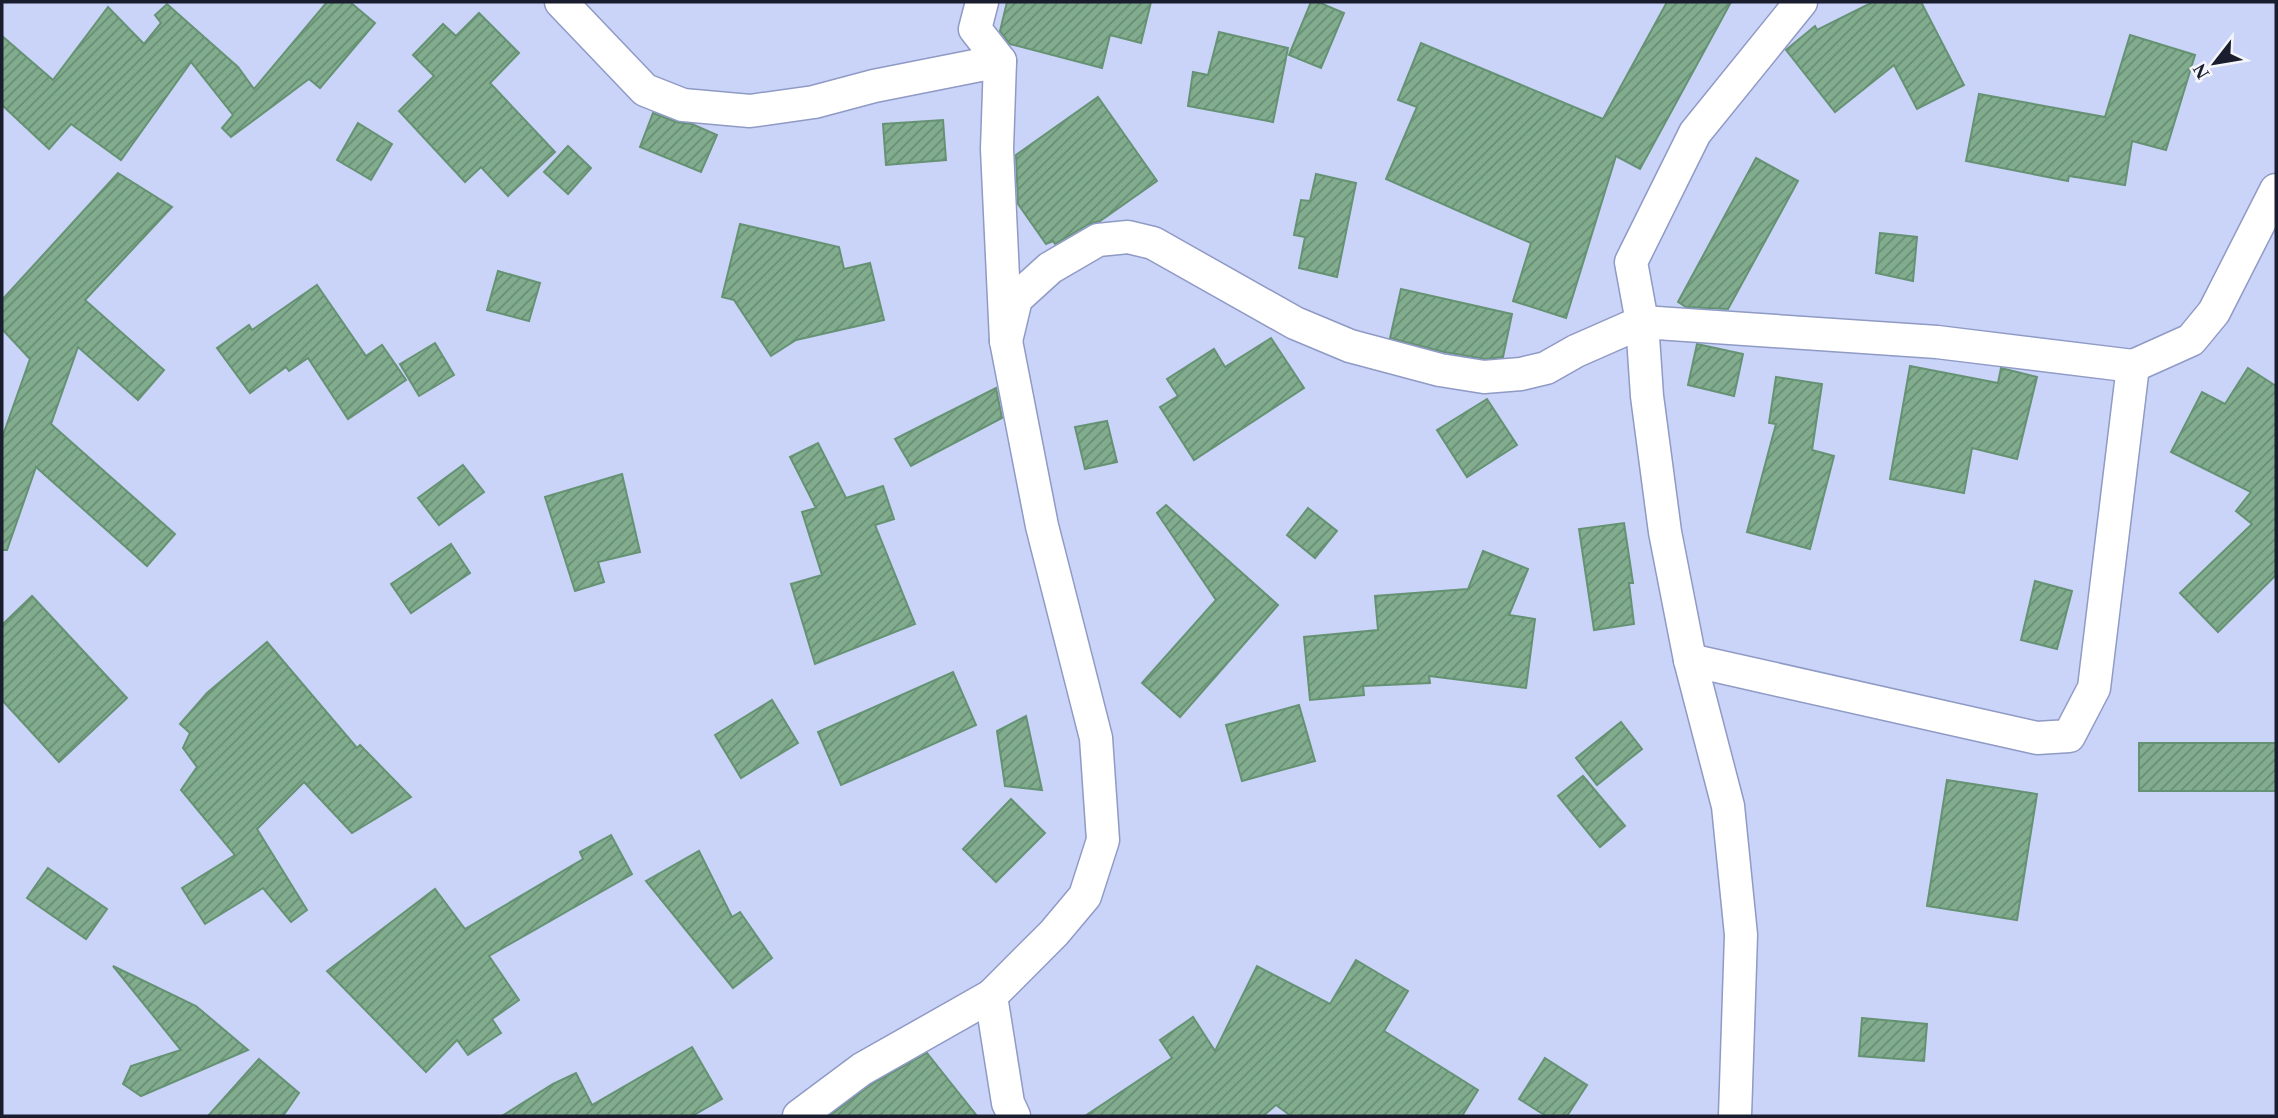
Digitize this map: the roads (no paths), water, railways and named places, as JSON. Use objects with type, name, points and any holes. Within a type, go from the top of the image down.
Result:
[{"type":"street","points":[[561,2],[645,90],[683,104],[750,111],[814,102],[874,86],[1000,61]]},
{"type":"street","points":[[799,1116],[862,1069],[991,996],[1054,933],[1085,896],[1103,840],[1096,738],[1042,526],[1006,341],[997,149],[1000,61],[975,29],[982,2]]},
{"type":"street","points":[[1735,1116],[1741,935],[1728,806],[1690,660],[1665,532],[1647,396],[1642,322],[1632,262],[1695,133],[1798,3]]},
{"type":"street","points":[[1006,341],[1016,299],[1050,268],[1098,240],[1128,237],[1153,243],[1295,323],[1350,346],[1440,370],[1484,377],[1521,374],[1546,368],[1576,351],[1642,322],[1937,342],[2133,366],[2191,340],[2214,312],[2276,190]]},
{"type":"street","points":[[1690,660],[2038,738],[2069,736],[2094,688],[2133,366]]},
{"type":"street","points":[[991,996],[1008,1103],[1014,1116]]}]
